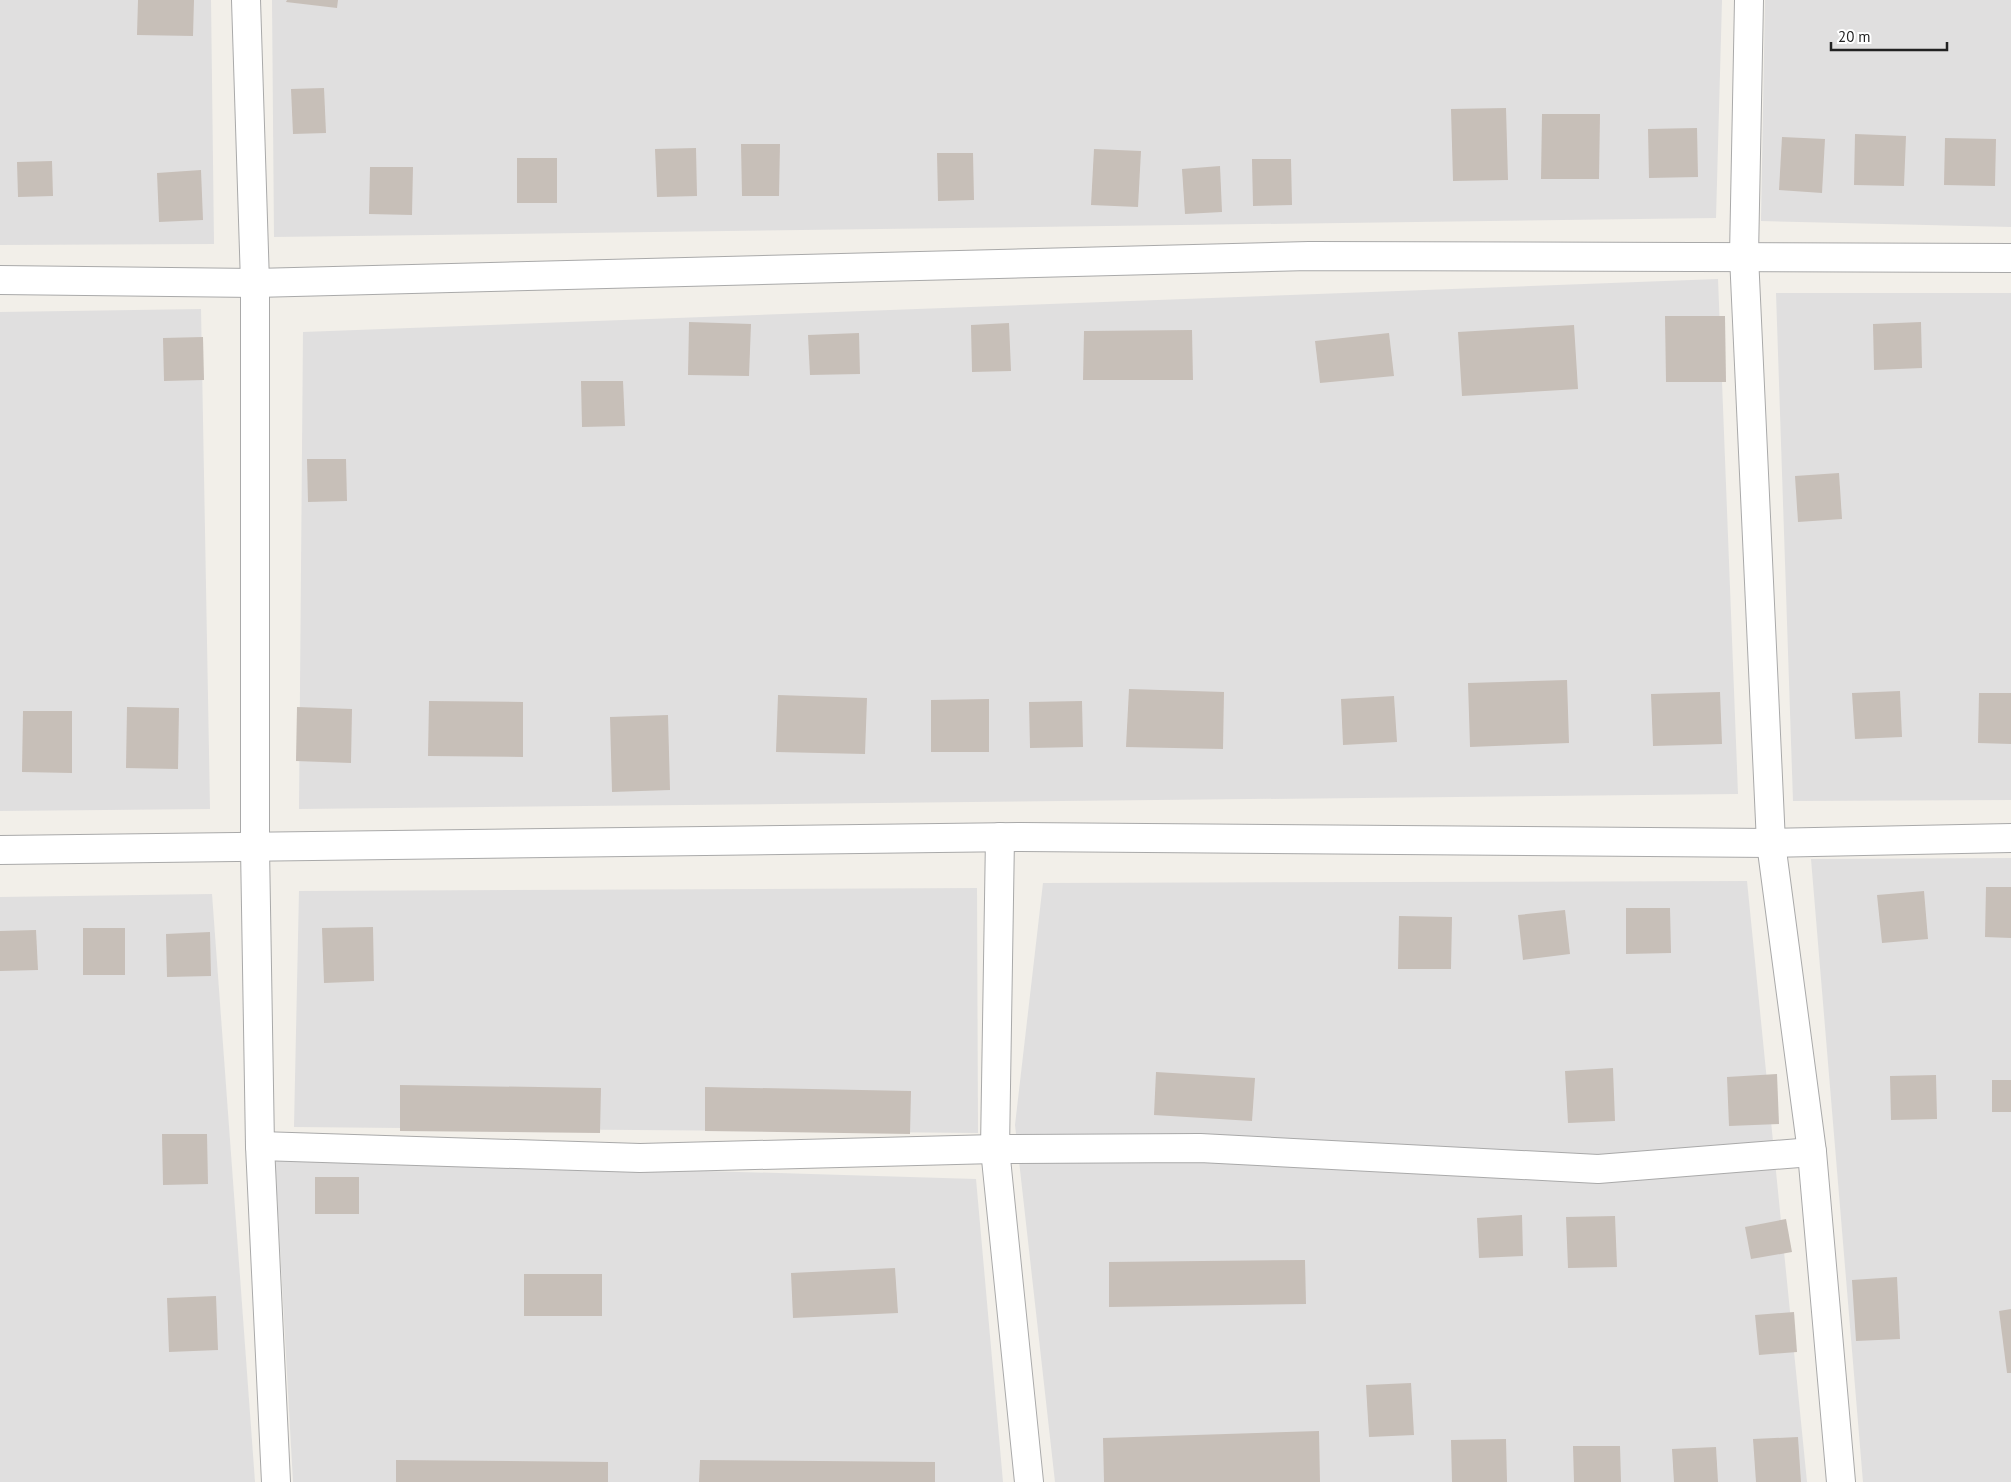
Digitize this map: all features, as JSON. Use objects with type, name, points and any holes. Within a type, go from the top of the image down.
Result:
[{"type":"street","points":[[246,0],[255,283],[255,848],[260,1146],[276,1482]]},
{"type":"street","points":[[1749,0],[1744,256],[1771,843],[1812,1152],[1841,1482]]},
{"type":"street","points":[[0,280],[255,283],[1308,256],[2011,258]]},
{"type":"street","points":[[1000,837],[995,1150],[1029,1482]]},
{"type":"street","points":[[0,850],[1000,837],[1771,843],[2011,838]]},
{"type":"street","points":[[260,1146],[640,1158],[995,1150],[1200,1148],[1598,1169],[1812,1152]]},
{"type":"shaded area","points":[[0,0],[211,0],[214,244],[0,245]]},
{"type":"shaded area","points":[[272,0],[1722,0],[1716,218],[274,237]]},
{"type":"shaded area","points":[[1765,0],[2011,0],[2011,227],[1761,221]]},
{"type":"shaded area","points":[[1718,279],[1738,794],[299,809],[303,332]]},
{"type":"shaded area","points":[[1776,293],[2011,293],[2011,800],[1793,801]]},
{"type":"shaded area","points":[[201,309],[210,809],[0,811],[0,312]]},
{"type":"shaded area","points":[[2011,858],[2011,1482],[1863,1482],[1811,859]]},
{"type":"shaded area","points":[[1747,881],[1807,1482],[1055,1482],[1015,1125],[1043,883]]},
{"type":"shaded area","points":[[977,888],[978,1133],[294,1127],[299,891]]},
{"type":"shaded area","points":[[212,894],[255,1482],[0,1482],[0,897]]},
{"type":"shaded area","points":[[275,1158],[976,1179],[1003,1482],[293,1482]]},
{"type":"building","points":[[138,0],[194,0],[193,36],[137,35]]},
{"type":"building","points":[[287,0],[338,0],[337,8],[286,2]]},
{"type":"building","points":[[324,88],[326,133],[293,134],[291,89]]},
{"type":"building","points":[[1506,108],[1508,180],[1453,181],[1451,109]]},
{"type":"building","points":[[1542,114],[1600,114],[1599,179],[1541,179]]},
{"type":"building","points":[[1697,128],[1698,177],[1649,178],[1648,129]]},
{"type":"building","points":[[1855,134],[1906,136],[1904,186],[1854,185]]},
{"type":"building","points":[[1782,137],[1825,139],[1822,193],[1779,190]]},
{"type":"building","points":[[1945,138],[1996,139],[1995,186],[1944,185]]},
{"type":"building","points":[[741,144],[780,144],[779,196],[742,196]]},
{"type":"building","points":[[696,148],[697,196],[657,197],[655,149]]},
{"type":"building","points":[[1094,149],[1141,151],[1138,207],[1091,205]]},
{"type":"building","points":[[937,153],[973,153],[974,200],[938,201]]},
{"type":"building","points":[[517,158],[557,158],[557,203],[517,203]]},
{"type":"building","points":[[1252,159],[1291,159],[1292,205],[1253,206]]},
{"type":"building","points":[[52,161],[53,196],[18,197],[17,162]]},
{"type":"building","points":[[1220,166],[1222,212],[1185,214],[1182,169]]},
{"type":"building","points":[[370,167],[413,167],[412,215],[369,214]]},
{"type":"building","points":[[201,170],[203,220],[159,222],[157,173]]},
{"type":"building","points":[[1665,316],[1725,316],[1726,382],[1666,382]]},
{"type":"building","points":[[689,322],[751,324],[749,376],[688,375]]},
{"type":"building","points":[[1921,322],[1922,368],[1874,370],[1873,324]]},
{"type":"building","points":[[1009,323],[1011,371],[972,372],[971,325]]},
{"type":"building","points":[[1574,325],[1578,389],[1462,396],[1458,332]]},
{"type":"building","points":[[1192,330],[1193,380],[1083,380],[1084,331]]},
{"type":"building","points":[[859,333],[860,374],[810,375],[808,335]]},
{"type":"building","points":[[1389,333],[1394,376],[1320,383],[1315,341]]},
{"type":"building","points":[[203,337],[204,380],[164,381],[163,338]]},
{"type":"building","points":[[581,381],[623,381],[625,426],[582,427]]},
{"type":"building","points":[[307,459],[346,459],[347,501],[308,502]]},
{"type":"building","points":[[1839,473],[1842,519],[1798,522],[1795,476]]},
{"type":"building","points":[[1567,680],[1569,743],[1470,747],[1468,683]]},
{"type":"building","points":[[1129,689],[1224,692],[1223,749],[1126,747]]},
{"type":"building","points":[[1900,691],[1902,737],[1855,739],[1852,693]]},
{"type":"building","points":[[1720,692],[1722,744],[1653,746],[1651,694]]},
{"type":"building","points":[[1979,693],[2011,693],[2011,744],[1978,743]]},
{"type":"building","points":[[778,695],[867,698],[865,754],[776,752]]},
{"type":"building","points":[[1394,696],[1397,742],[1343,745],[1341,699]]},
{"type":"building","points":[[989,699],[989,752],[931,752],[931,700]]},
{"type":"building","points":[[429,701],[523,702],[523,757],[428,756]]},
{"type":"building","points":[[1082,701],[1083,747],[1030,748],[1029,702]]},
{"type":"building","points":[[127,707],[179,708],[178,769],[126,768]]},
{"type":"building","points":[[297,707],[352,709],[351,763],[296,761]]},
{"type":"building","points":[[23,711],[72,711],[72,773],[22,772]]},
{"type":"building","points":[[668,715],[670,790],[612,792],[610,717]]},
{"type":"building","points":[[1986,887],[2011,887],[2011,938],[1985,937]]},
{"type":"building","points":[[1924,891],[1928,939],[1882,943],[1877,895]]},
{"type":"building","points":[[1626,908],[1670,908],[1671,953],[1626,954]]},
{"type":"building","points":[[1565,910],[1570,954],[1523,960],[1518,915]]},
{"type":"building","points":[[1399,916],[1452,917],[1451,969],[1398,969]]},
{"type":"building","points":[[373,927],[374,981],[324,983],[322,928]]},
{"type":"building","points":[[83,928],[125,928],[125,975],[83,975]]},
{"type":"building","points":[[36,930],[38,970],[0,971],[0,931]]},
{"type":"building","points":[[210,932],[211,976],[167,977],[166,934]]},
{"type":"building","points":[[1613,1068],[1615,1121],[1568,1123],[1565,1071]]},
{"type":"building","points":[[1156,1072],[1255,1078],[1252,1121],[1154,1115]]},
{"type":"building","points":[[1777,1074],[1779,1124],[1729,1126],[1727,1077]]},
{"type":"building","points":[[1936,1075],[1937,1119],[1891,1120],[1890,1076]]},
{"type":"building","points":[[1992,1080],[2011,1080],[2011,1112],[1992,1112]]},
{"type":"building","points":[[400,1085],[601,1088],[600,1133],[400,1131]]},
{"type":"building","points":[[705,1087],[911,1091],[910,1134],[705,1131]]},
{"type":"building","points":[[162,1134],[207,1134],[208,1184],[163,1185]]},
{"type":"building","points":[[315,1177],[359,1177],[359,1214],[315,1214]]},
{"type":"building","points":[[1522,1215],[1523,1256],[1479,1258],[1477,1218]]},
{"type":"building","points":[[1615,1216],[1617,1267],[1568,1268],[1566,1217]]},
{"type":"building","points":[[1786,1219],[1792,1252],[1751,1259],[1745,1227]]},
{"type":"building","points":[[1305,1260],[1306,1304],[1109,1307],[1109,1262]]},
{"type":"building","points":[[895,1268],[898,1313],[793,1318],[791,1273]]},
{"type":"building","points":[[524,1274],[602,1274],[602,1316],[524,1316]]},
{"type":"building","points":[[1897,1277],[1900,1339],[1856,1341],[1852,1280]]},
{"type":"building","points":[[216,1296],[218,1350],[169,1352],[167,1298]]},
{"type":"building","points":[[2011,1309],[2011,1373],[2007,1373],[1999,1311]]},
{"type":"building","points":[[1794,1312],[1797,1352],[1759,1355],[1755,1315]]},
{"type":"building","points":[[1411,1383],[1414,1435],[1369,1437],[1366,1385]]},
{"type":"building","points":[[1319,1431],[1320,1482],[1104,1482],[1103,1438]]},
{"type":"building","points":[[1798,1437],[1801,1482],[1756,1482],[1753,1439]]},
{"type":"building","points":[[1506,1439],[1507,1482],[1452,1482],[1451,1440]]},
{"type":"building","points":[[1573,1446],[1620,1446],[1621,1482],[1574,1482]]},
{"type":"building","points":[[1716,1447],[1718,1482],[1674,1482],[1672,1449]]},
{"type":"building","points":[[396,1460],[608,1462],[608,1482],[396,1482]]},
{"type":"building","points":[[700,1460],[935,1462],[935,1482],[699,1482]]}]
